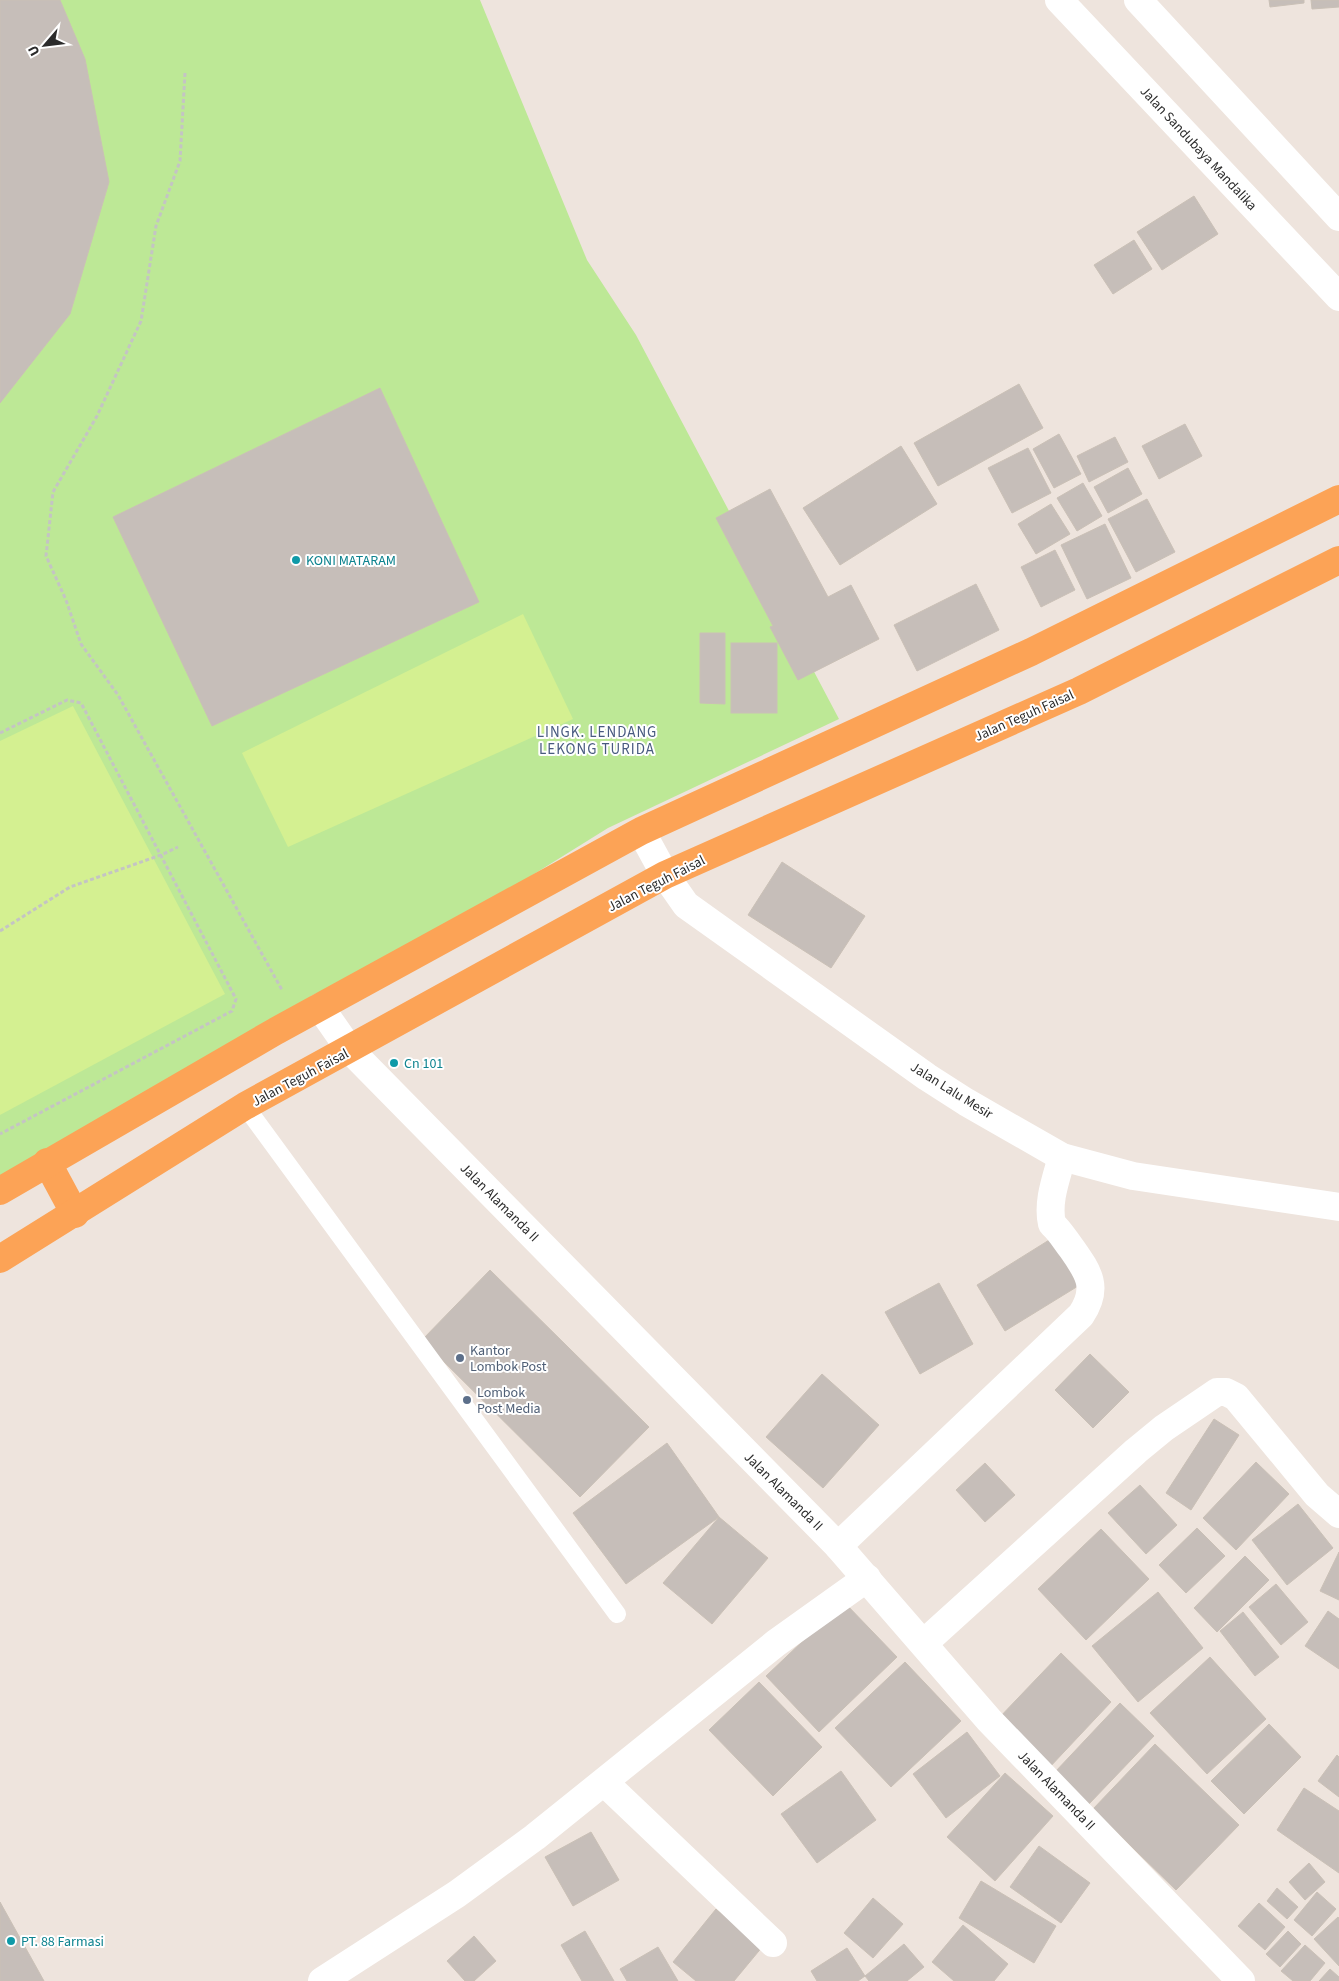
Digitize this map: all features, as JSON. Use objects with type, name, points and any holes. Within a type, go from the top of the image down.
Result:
[{"type":"highway","points":[[0,1191],[47,1162],[309,1013],[641,832],[1031,652],[1339,499]]},
{"type":"highway","name":"Jalan Teguh Faisal","points":[[0,1258],[75,1214],[245,1106],[665,876],[1079,691],[1339,560]]},
{"type":"highway","points":[[47,1162],[75,1214]]},
{"type":"street","name":"Jalan Sandubaya Mandalika","points":[[1059,0],[1339,297]]},
{"type":"street","points":[[1138,0],[1339,217]]},
{"type":"street","name":"Jalan Lalu Mesir","points":[[641,832],[665,876],[686,905],[927,1077],[966,1102],[1008,1124],[1062,1157],[1133,1176],[1339,1207]]},
{"type":"street","name":"Jalan Alamanda II","points":[[309,1013],[350,1050],[838,1546],[989,1720],[1241,1981]]},
{"type":"street","points":[[838,1546],[1081,1316],[1089,1303],[1091,1286],[1087,1270],[1052,1224],[1050,1217],[1050,1204],[1062,1157]]},
{"type":"street","points":[[924,1644],[1136,1451],[1164,1428],[1218,1392],[1226,1392],[1236,1397],[1316,1495],[1339,1514]]},
{"type":"street","points":[[322,1981],[457,1894],[605,1783],[776,1643],[867,1578]]},
{"type":"street","points":[[605,1783],[773,1943]]},
{"type":"lane","points":[[245,1106],[617,1614]]},
{"type":"path","points":[[184,72],[180,161],[156,226],[142,321],[97,416],[53,492],[46,556],[66,600],[81,644],[118,695],[309,1013]]},
{"type":"path","points":[[0,733],[67,700],[81,703],[236,999],[232,1011],[0,1134]]},
{"type":"path","points":[[0,931],[70,887],[161,855],[178,847]]},
{"type":"green space","points":[[0,0],[480,0],[587,260],[636,335],[839,719],[608,828],[320,1007],[0,1179]]},
{"type":"green space","points":[[523,614],[573,719],[288,847],[242,753]]},
{"type":"green space","points":[[73,706],[225,994],[0,1115],[0,741]]},
{"type":"building","points":[[0,0],[60,0],[85,59],[109,182],[70,314],[0,403]]},
{"type":"building","points":[[1269,0],[1304,0],[1304,3],[1270,7]]},
{"type":"building","points":[[1311,0],[1339,0],[1339,7],[1312,9]]},
{"type":"building","points":[[1194,196],[1218,234],[1162,270],[1137,232]]},
{"type":"building","points":[[1134,240],[1152,269],[1113,294],[1094,265]]},
{"type":"building","points":[[1019,384],[1043,428],[938,486],[914,443]]},
{"type":"building","name":"KONI MATARAM","points":[[380,388],[479,602],[212,726],[113,517]]},
{"type":"building","points":[[1185,424],[1202,456],[1159,479],[1142,446]]},
{"type":"building","points":[[1059,434],[1081,474],[1054,488],[1033,449]]},
{"type":"building","points":[[1115,437],[1128,462],[1089,482],[1077,456]]},
{"type":"building","points":[[901,446],[937,504],[840,565],[803,508]]},
{"type":"building","points":[[1028,448],[1051,493],[1012,513],[988,468]]},
{"type":"building","points":[[1128,468],[1142,494],[1108,513],[1094,487]]},
{"type":"building","points":[[1083,483],[1102,516],[1077,531],[1057,498]]},
{"type":"building","points":[[770,489],[828,597],[851,585],[879,639],[798,680],[770,627],[773,626],[716,518]]},
{"type":"building","points":[[1147,499],[1175,552],[1136,572],[1108,519]]},
{"type":"building","points":[[1051,504],[1070,534],[1036,554],[1018,524]]},
{"type":"building","points":[[1105,524],[1131,578],[1087,599],[1061,545]]},
{"type":"building","points":[[1055,550],[1075,590],[1041,607],[1021,567]]},
{"type":"building","points":[[976,584],[999,630],[917,671],[894,625]]},
{"type":"building","points":[[700,633],[725,633],[725,704],[700,703]]},
{"type":"building","points":[[731,643],[777,643],[777,713],[731,713]]},
{"type":"building","points":[[782,862],[865,916],[831,968],[748,915]]},
{"type":"building","points":[[1054,1237],[1083,1283],[1005,1331],[977,1285]]},
{"type":"building","points":[[490,1270],[649,1427],[580,1497],[422,1340]]},
{"type":"building","points":[[939,1283],[973,1344],[920,1374],[885,1312]]},
{"type":"building","points":[[1090,1354],[1129,1392],[1093,1428],[1055,1390]]},
{"type":"building","points":[[822,1374],[879,1425],[823,1488],[766,1437]]},
{"type":"building","points":[[1214,1419],[1239,1435],[1191,1510],[1166,1493]]},
{"type":"building","points":[[667,1443],[719,1517],[626,1584],[573,1513]]},
{"type":"building","points":[[1256,1462],[1289,1494],[1236,1550],[1203,1518]]},
{"type":"building","points":[[985,1463],[1015,1495],[985,1522],[956,1490]]},
{"type":"building","points":[[1140,1485],[1177,1525],[1146,1554],[1108,1513]]},
{"type":"building","points":[[1298,1504],[1333,1548],[1287,1585],[1252,1540]]},
{"type":"building","points":[[719,1517],[768,1558],[712,1624],[663,1583]]},
{"type":"building","points":[[1197,1528],[1225,1556],[1186,1593],[1159,1565]]},
{"type":"building","points":[[1101,1529],[1149,1579],[1086,1640],[1038,1589]]},
{"type":"building","points":[[1339,1552],[1339,1600],[1320,1591]]},
{"type":"building","points":[[1245,1556],[1269,1580],[1217,1632],[1194,1608]]},
{"type":"building","points":[[1276,1584],[1308,1622],[1281,1645],[1249,1607]]},
{"type":"building","points":[[1158,1592],[1203,1648],[1138,1702],[1092,1646]]},
{"type":"building","points":[[844,1602],[897,1657],[819,1732],[766,1676]]},
{"type":"building","points":[[1328,1611],[1339,1619],[1339,1669],[1305,1646]]},
{"type":"building","points":[[1243,1612],[1279,1657],[1255,1676],[1220,1631]]},
{"type":"building","points":[[1061,1653],[1111,1702],[1048,1769],[997,1720]]},
{"type":"building","points":[[1210,1657],[1266,1719],[1207,1774],[1150,1713]]},
{"type":"building","points":[[905,1662],[961,1721],[891,1787],[835,1728]]},
{"type":"building","points":[[759,1682],[822,1747],[773,1796],[709,1730]]},
{"type":"building","points":[[1120,1703],[1154,1736],[1089,1804],[1055,1772]]},
{"type":"building","points":[[1269,1724],[1301,1757],[1244,1814],[1211,1781]]},
{"type":"building","points":[[967,1732],[1000,1776],[946,1818],[913,1774]]},
{"type":"building","points":[[1155,1744],[1239,1825],[1176,1890],[1093,1809]]},
{"type":"building","points":[[1337,1755],[1339,1757],[1339,1797],[1318,1781]]},
{"type":"building","points":[[841,1771],[876,1820],[817,1863],[781,1814]]},
{"type":"building","points":[[1005,1773],[1053,1816],[995,1881],[947,1837]]},
{"type":"building","points":[[1304,1788],[1339,1811],[1339,1873],[1277,1830]]},
{"type":"building","points":[[591,1832],[619,1880],[573,1906],[545,1857]]},
{"type":"building","points":[[1039,1846],[1090,1883],[1061,1923],[1010,1887]]},
{"type":"building","points":[[1309,1863],[1325,1882],[1305,1900],[1289,1882]]},
{"type":"building","points":[[981,1881],[1056,1926],[1034,1963],[959,1918]]},
{"type":"building","points":[[1277,1888],[1298,1907],[1287,1919],[1267,1901]]},
{"type":"building","points":[[1317,1892],[1336,1909],[1312,1936],[1294,1920]]},
{"type":"building","points":[[873,1898],[903,1924],[873,1958],[844,1933]]},
{"type":"building","name":"PT. 88 Farmasi","points":[[0,1902],[44,1981],[0,1981]]},
{"type":"building","points":[[1259,1903],[1285,1927],[1265,1950],[1238,1926]]},
{"type":"building","points":[[716,1909],[763,1946],[734,1981],[696,1981],[673,1962]]},
{"type":"building","points":[[1339,1918],[1339,1966],[1314,1939]]},
{"type":"building","points":[[963,1925],[1008,1964],[994,1981],[954,1981],[932,1962]]},
{"type":"building","points":[[585,1931],[614,1981],[582,1981],[561,1945]]},
{"type":"building","points":[[1288,1931],[1301,1944],[1280,1967],[1266,1954]]},
{"type":"building","points":[[474,1936],[496,1961],[474,1981],[465,1981],[447,1961]]},
{"type":"building","points":[[904,1944],[924,1967],[907,1981],[869,1981],[865,1976]]},
{"type":"building","points":[[1305,1945],[1325,1963],[1310,1981],[1293,1981],[1281,1971]]},
{"type":"building","points":[[658,1947],[678,1981],[627,1981],[620,1969]]},
{"type":"building","points":[[847,1948],[865,1976],[858,1981],[817,1981],[811,1971]]},
{"type":"building","points":[[1330,1969],[1339,1977],[1339,1981],[1319,1981]]},
{"type":"place","name":"KONI MATARAM","points":[[296,560]]},
{"type":"place","name":"Cn 101","points":[[394,1063]]},
{"type":"place","name":"Kantor Lombok Post","points":[[460,1358]]},
{"type":"place","name":"Lombok Post Media","points":[[467,1400]]},
{"type":"place","name":"PT. 88 Farmasi","points":[[11,1941]]},
{"type":"district","name":"LINGK. LENDANG LEKONG TURIDA","points":[[597,740]]}]
